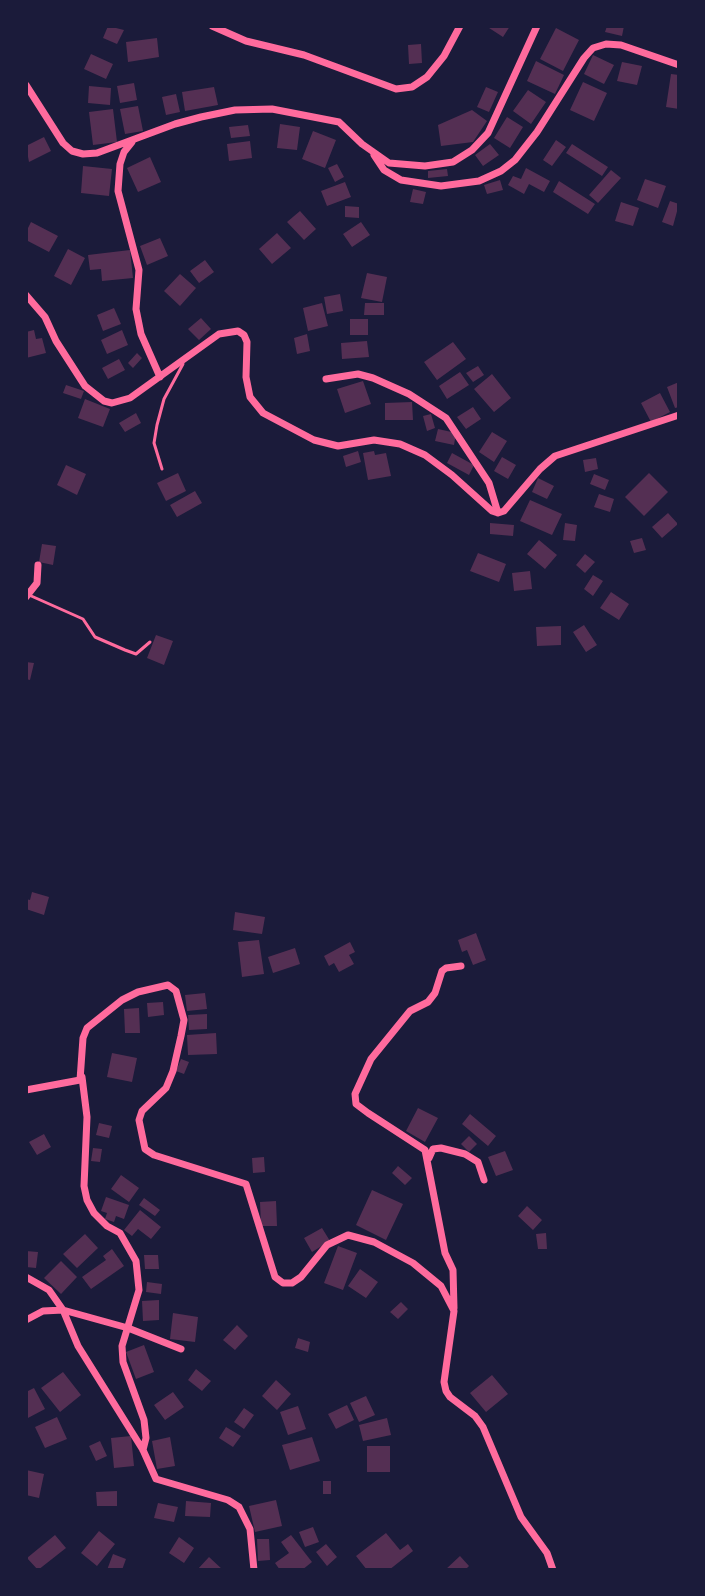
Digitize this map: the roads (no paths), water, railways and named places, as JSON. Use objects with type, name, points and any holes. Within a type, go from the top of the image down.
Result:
[{"type":"street","points":[[212,26],[246,41],[304,55],[396,89],[412,87],[427,77],[444,56],[460,26]]},
{"type":"street","points":[[26,85],[53,131],[72,151],[83,154],[97,153],[201,117],[235,110],[272,109],[339,122],[373,153],[389,163],[425,166],[453,162],[472,150],[488,133],[537,26]]},
{"type":"street","points":[[373,153],[384,170],[401,180],[441,186],[479,181],[501,171],[515,160],[593,48],[606,44],[621,45],[679,65]]},
{"type":"street","points":[[133,141],[124,152],[120,164],[118,191],[139,270],[136,309],[141,334],[160,377]]},
{"type":"street","points":[[26,295],[45,317],[75,371],[96,397],[112,403],[122,402],[219,334],[238,331],[247,342],[246,377],[250,397],[263,413],[314,440],[338,446],[374,440],[400,444],[425,455],[498,513],[504,511],[555,456],[679,415]]},
{"type":"street","points":[[326,379],[358,374],[373,378],[409,394],[440,413],[458,432],[489,483],[498,513]]},
{"type":"street","points":[[28,596],[37,583],[38,565]]},
{"type":"street","points":[[461,966],[442,971],[435,993],[428,1002],[410,1011],[371,1059],[355,1094],[356,1104],[425,1150],[445,1253],[453,1270],[454,1311],[444,1382],[446,1391],[483,1427],[521,1517],[547,1553],[553,1570]]},
{"type":"street","points":[[143,1450],[146,1438],[144,1420],[122,1354],[139,1290],[136,1261],[120,1233],[94,1213],[87,1200],[84,1186],[87,1117],[82,1077],[83,1038],[87,1028],[122,1000],[138,992],[168,985],[176,991],[182,1006],[183,1028],[166,1088],[142,1111],[139,1120],[145,1149],[154,1155],[246,1184],[275,1277],[283,1283],[292,1283],[301,1277],[327,1245],[348,1235],[374,1242],[413,1263],[441,1286],[454,1311]]},
{"type":"street","points":[[26,1090],[77,1081],[82,1077]]},
{"type":"street","points":[[429,1164],[433,1149],[451,1149],[478,1162],[484,1180]]},
{"type":"street","points":[[26,1277],[49,1290],[63,1310],[78,1346],[143,1450],[156,1479],[228,1500],[239,1507],[250,1529],[254,1570]]},
{"type":"street","points":[[26,1320],[43,1311],[63,1310],[128,1328],[181,1349]]},
{"type":"lane","points":[[162,469],[154,443],[157,425],[164,399],[185,360]]},
{"type":"lane","points":[[28,596],[79,616],[89,624],[95,637],[125,650],[136,654],[150,642]]}]
